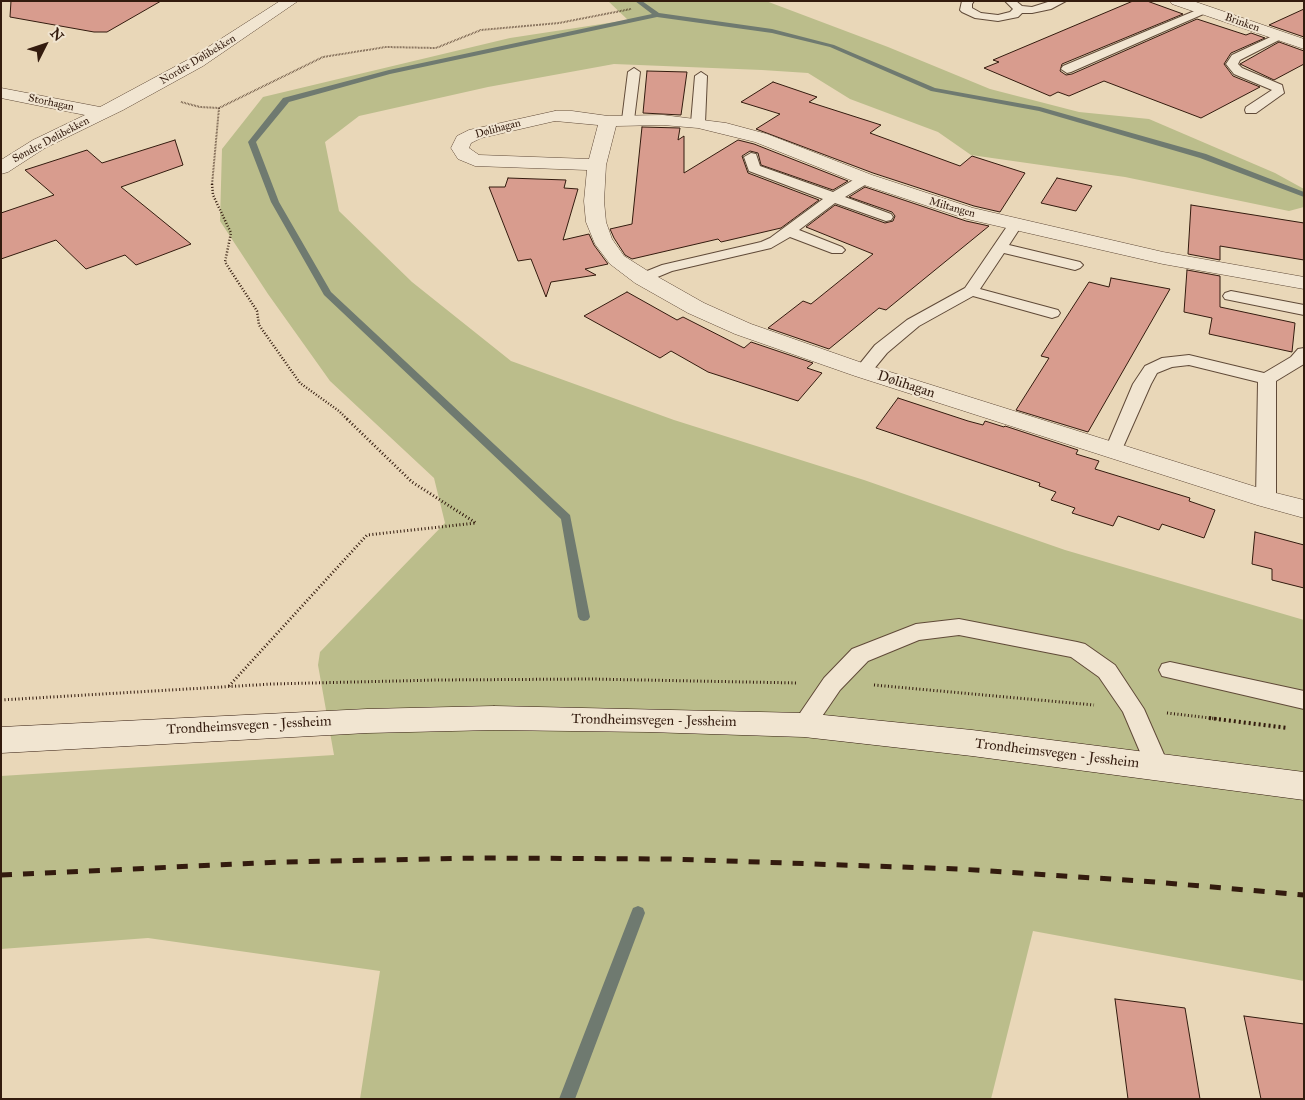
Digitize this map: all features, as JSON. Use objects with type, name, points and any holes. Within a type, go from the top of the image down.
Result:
[{"type":"street","name":"Nordre Dølibekken","points":[[100,113],[197,62],[291,1]]},
{"type":"street","name":"Brinken","points":[[1181,2],[1304,44]]},
{"type":"street","name":"Storhagan","points":[[1,94],[100,113]]},
{"type":"street","name":"Søndre Dølibekken","points":[[1,168],[39,144],[100,113]]},
{"type":"street","name":"Dølihagan","points":[[597,165],[475,160],[465,155],[460,148],[463,140],[475,134],[555,116],[618,121],[597,165],[594,201],[596,222],[602,240],[617,260],[643,278],[696,308],[742,329],[863,371],[1266,499],[1304,509]]},
{"type":"street","name":"Miltangen","points":[[618,121],[698,123],[726,128],[761,138],[922,199],[1015,225],[1163,258],[1304,283]]},
{"type":"street","name":"Trondheimsvegen - Jessheim","points":[[1,740],[357,721],[494,718],[804,725],[972,743],[1304,786]]},
{"type":"lane","points":[[969,1],[966,3],[966,10],[979,16],[998,18],[1014,15],[1019,9]]},
{"type":"lane","points":[[1008,1],[1019,9],[1032,10],[1047,7],[1060,1]]},
{"type":"lane","points":[[1067,69],[1204,10]]},
{"type":"lane","points":[[1251,110],[1278,92],[1278,88],[1238,71],[1232,64],[1236,58],[1279,36]]},
{"type":"lane","points":[[618,121],[634,72]]},
{"type":"lane","points":[[698,123],[701,76]]},
{"type":"lane","points":[[751,157],[754,168],[886,217]]},
{"type":"lane","points":[[643,278],[667,268],[766,245],[776,240],[832,198],[865,179]]},
{"type":"lane","points":[[863,371],[880,349],[913,323],[970,291],[1015,225]]},
{"type":"lane","points":[[788,231],[837,250]]},
{"type":"lane","points":[[1000,247],[1075,265]]},
{"type":"lane","points":[[970,291],[1052,312]]},
{"type":"lane","points":[[1231,296],[1304,310]]},
{"type":"lane","points":[[1114,450],[1142,384],[1151,370],[1168,362],[1189,360],[1267,379],[1296,361],[1304,353]]},
{"type":"lane","points":[[1266,499],[1267,379]]},
{"type":"lane","points":[[804,725],[832,684],[860,655],[916,632],[959,628],[1077,650],[1108,671],[1133,709],[1157,766]]},
{"type":"lane","points":[[1170,670],[1304,700]]},
{"type":"path","points":[[178,101],[200,107],[219,108],[323,57],[386,47],[436,48],[480,30],[559,22],[632,9]]},
{"type":"path","points":[[219,108],[212,180],[213,195],[232,233],[225,262],[257,311],[259,325],[300,383],[339,411],[412,482],[476,523],[367,535],[229,686]]},
{"type":"green space","points":[[608,1],[766,1],[888,47],[990,89],[1079,112],[1149,119],[1275,173],[1304,189],[1304,207],[1289,211],[1125,177],[971,155],[938,132],[850,99],[808,73],[762,70],[614,64],[488,87],[359,116],[325,142],[339,211],[412,282],[511,361],[674,420],[864,480],[1065,550],[1304,620],[1304,981],[1033,931],[991,1099],[360,1099],[380,971],[148,938],[1,949],[1,776],[334,755],[318,665],[320,652],[445,523],[434,478],[330,381],[268,294],[220,221],[222,149],[263,97],[510,38],[628,20]]},
{"type":"building","points":[[11,1],[161,1],[107,32],[94,32],[10,17]]},
{"type":"building","points":[[1133,1],[1147,1],[1183,14],[1062,64],[1060,71],[1066,75],[1072,74],[1197,19],[1246,35],[1251,33],[1265,38],[1231,53],[1224,64],[1233,76],[1260,87],[1201,118],[1104,81],[1069,96],[1058,92],[1050,96],[984,68],[999,62],[993,60]]},
{"type":"building","points":[[1304,9],[1304,37],[1269,25]]},
{"type":"building","points":[[1279,42],[1304,51],[1304,64],[1274,80],[1240,64]]},
{"type":"building","points":[[647,71],[687,72],[681,115],[643,113]]},
{"type":"building","points":[[773,82],[817,97],[809,102],[881,125],[870,133],[960,166],[972,156],[1025,173],[1000,212],[974,206],[873,173],[756,129],[780,114],[741,102]]},
{"type":"building","points":[[642,127],[680,128],[678,140],[684,136],[684,173],[738,140],[754,144],[848,181],[833,190],[761,165],[758,153],[750,151],[742,156],[748,173],[819,200],[781,228],[721,242],[718,239],[632,259],[625,255],[610,229],[632,224]]},
{"type":"building","points":[[175,140],[183,165],[121,187],[191,244],[136,265],[125,255],[86,269],[56,240],[1,259],[1,213],[54,195],[25,170],[87,150],[102,163]]},
{"type":"building","points":[[508,178],[566,180],[564,188],[578,189],[563,240],[589,234],[594,245],[608,264],[585,269],[596,275],[551,282],[546,297],[531,259],[518,261],[489,187],[505,187]]},
{"type":"building","points":[[1057,178],[1092,186],[1076,211],[1041,203]]},
{"type":"building","points":[[865,187],[966,221],[989,226],[886,310],[879,308],[829,349],[768,328],[803,301],[811,304],[873,254],[806,227],[835,205],[885,223],[893,221],[895,216],[892,212],[849,197]]},
{"type":"building","points":[[1191,205],[1304,223],[1304,260],[1220,246],[1220,260],[1188,254]]},
{"type":"building","points":[[1187,270],[1220,276],[1220,307],[1295,323],[1292,352],[1209,334],[1212,318],[1184,312]]},
{"type":"building","points":[[1111,278],[1170,289],[1088,432],[1016,410],[1049,358],[1041,356],[1089,282],[1109,287]]},
{"type":"building","points":[[627,292],[677,320],[683,317],[744,348],[751,342],[813,363],[807,368],[822,373],[798,401],[708,372],[671,351],[660,358],[584,316]]},
{"type":"building","points":[[898,398],[983,425],[985,421],[1005,426],[1078,450],[1076,454],[1099,461],[1095,469],[1190,498],[1189,501],[1215,510],[1204,538],[1162,524],[1159,530],[1118,516],[1113,526],[1072,513],[1075,508],[1051,500],[1056,492],[1039,486],[1040,483],[876,428]]},
{"type":"building","points":[[1255,532],[1304,545],[1304,588],[1272,580],[1272,569],[1252,564]]},
{"type":"building","points":[[1115,999],[1185,1008],[1200,1099],[1128,1099]]},
{"type":"building","points":[[1244,1016],[1304,1024],[1304,1099],[1261,1099]]},
{"type":"waterway","points":[[638,1],[657,15]]},
{"type":"waterway","points":[[584,617],[566,518],[327,293],[275,202],[252,142],[286,100],[389,72],[657,15]]},
{"type":"waterway","points":[[657,15],[772,31],[832,46],[933,90],[1040,109],[1203,156],[1304,195]]},
{"type":"waterway","points":[[567,1099],[638,913]]},
{"type":"railway","points":[[1,875],[282,862],[480,858],[670,859],[959,869],[1155,882],[1304,895]]}]
